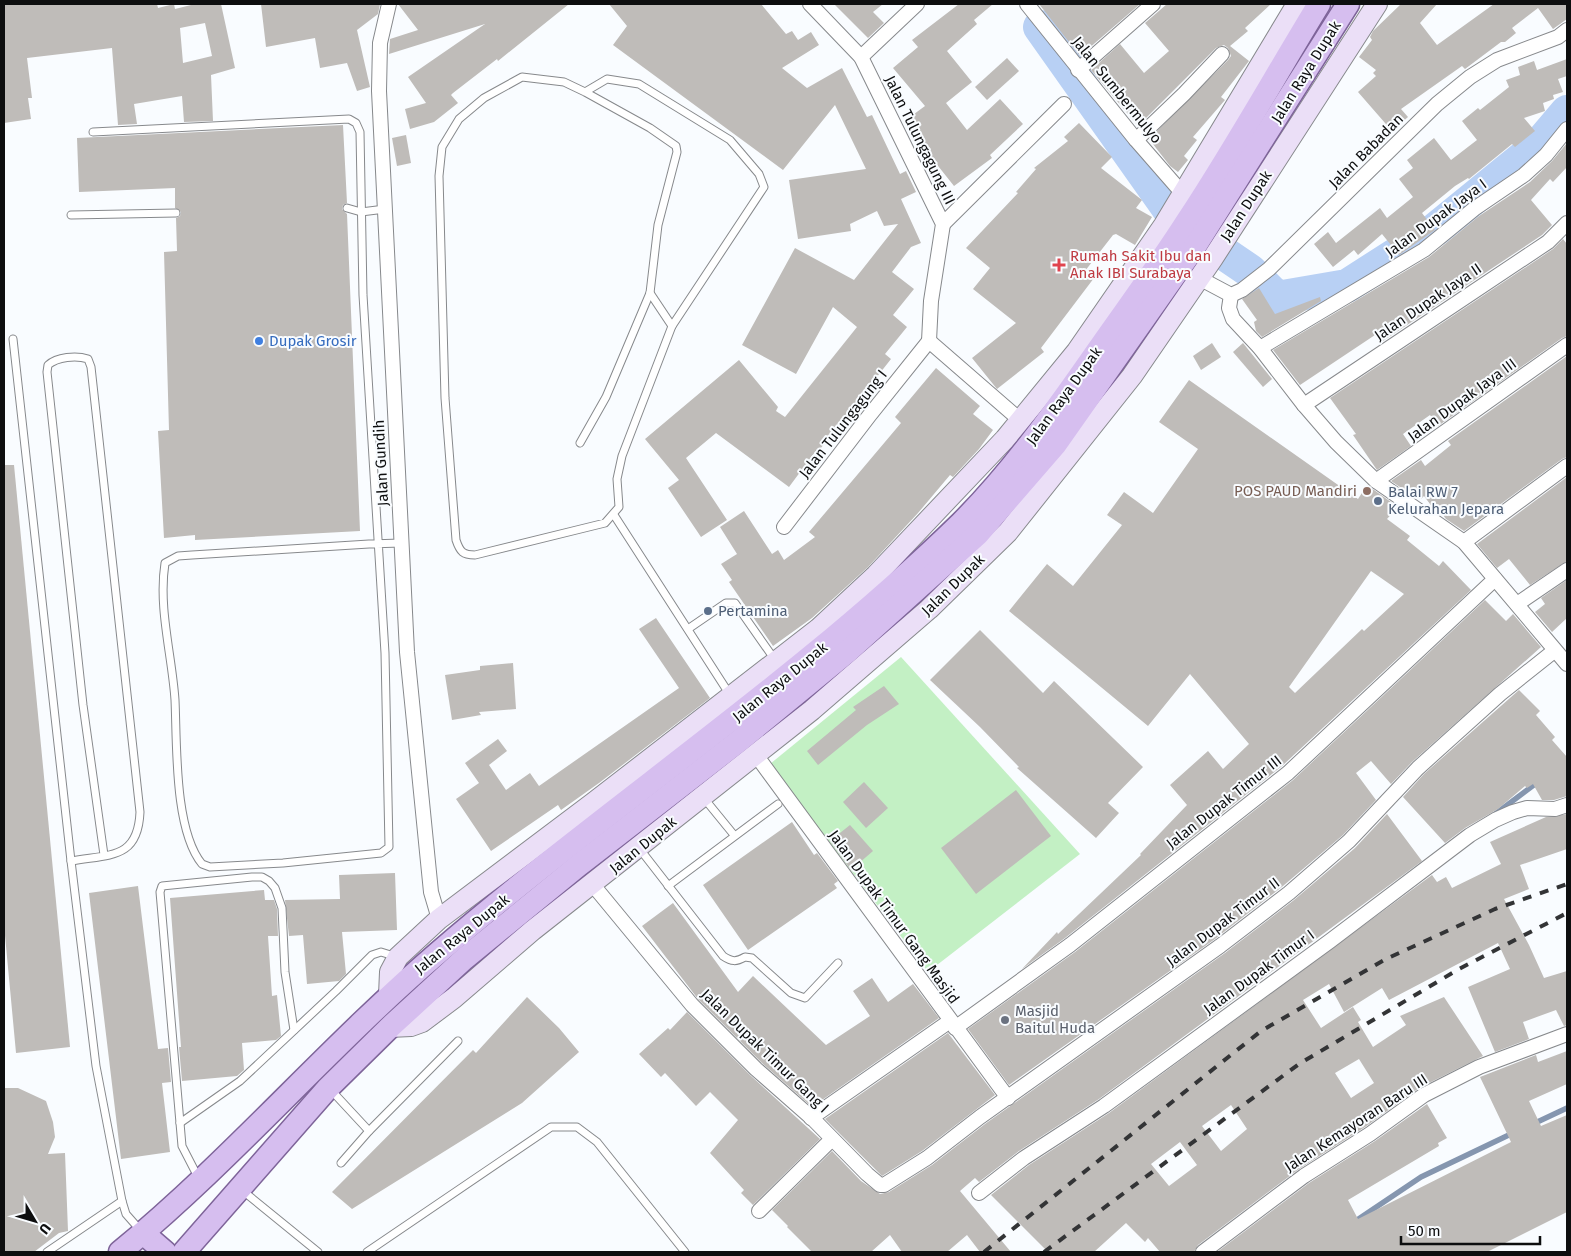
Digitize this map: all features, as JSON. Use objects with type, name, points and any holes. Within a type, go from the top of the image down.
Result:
[{"type":"main road","name":"Jalan Dupak","points":[[390,1027],[411,1026],[422,1022],[638,847],[756,755],[812,710],[929,609],[1000,539],[1081,408],[1132,376],[1199,278],[1193,227],[1297,4]]},
{"type":"main road","name":"Jalan Raya Dupak","points":[[184,1252],[241,1190],[328,1088],[390,1027],[464,959],[571,871],[739,741],[861,640],[978,534],[1056,444],[1081,408],[1193,227],[1319,4]]},
{"type":"main road","name":"Jalan Raya Dupak","points":[[1193,227],[1348,4]]},
{"type":"main road","name":"Jalan Dupak","points":[[389,995],[390,972],[398,957],[439,919],[640,779],[730,696],[776,663],[818,629],[866,597],[1020,420],[1077,351],[1193,227],[1377,4]]},
{"type":"main road","name":"Jalan Raya Dupak","points":[[120,1252],[219,1164],[389,995],[640,779],[791,675],[866,597],[964,520],[1042,430],[1081,408]]},
{"type":"main road","points":[[143,1233],[165,1252]]},
{"type":"street","name":"Jalan Gundih","points":[[389,4],[380,43],[379,72],[401,543],[407,652],[430,892],[439,919]]},
{"type":"street","name":"Jalan Tulungagung III","points":[[810,4],[861,57],[943,224],[931,301],[929,341]]},
{"type":"street","points":[[861,57],[918,4]]},
{"type":"street","name":"Jalan Sumbermulyo","points":[[1028,4],[1078,70],[1136,140],[1193,227]]},
{"type":"street","points":[[1078,70],[1153,4]]},
{"type":"street","name":"Jalan Babadan","points":[[1237,292],[1269,268],[1437,104],[1457,88],[1496,60],[1558,36],[1567,30]]},
{"type":"street","points":[[1136,140],[1222,54]]},
{"type":"street","points":[[943,224],[1064,104]]},
{"type":"street","name":"Jalan Dupak Jaya I","points":[[1260,348],[1424,250],[1474,209],[1524,175],[1546,155],[1567,129]]},
{"type":"street","name":"Jalan Dupak Jaya II","points":[[1304,405],[1548,242],[1567,223]]},
{"type":"street","points":[[1199,278],[1237,292],[1229,308],[1233,319],[1260,348],[1304,405],[1336,442],[1376,482],[1464,542],[1554,651],[1567,664]]},
{"type":"street","points":[[929,341],[1020,420]]},
{"type":"street","name":"Jalan Tulungagung I","points":[[784,527],[868,416],[929,341]]},
{"type":"street","name":"Jalan Dupak Jaya III","points":[[1376,482],[1567,345]]},
{"type":"street","points":[[1464,542],[1567,466]]},
{"type":"street","points":[[1517,604],[1567,570]]},
{"type":"street","name":"Jalan Dupak Timur III","points":[[811,1118],[953,1025],[1070,945],[1288,774],[1495,579]]},
{"type":"street","name":"Jalan Dupak Timur II","points":[[884,1185],[928,1158],[1008,1098],[1220,946],[1289,893],[1349,841],[1418,768],[1500,694],[1554,651]]},
{"type":"street","name":"Jalan Dupak Timur Gang Masjid","points":[[756,755],[797,814],[880,921],[953,1025],[1008,1098]]},
{"type":"street","name":"Jalan Dupak Timur I","points":[[979,1193],[1024,1158],[1104,1106],[1330,941],[1470,835],[1495,820],[1520,810],[1555,809],[1567,805]]},
{"type":"street","name":"Jalan Dupak Timur Gang I","points":[[592,885],[692,1005],[756,1069],[811,1118],[867,1174],[880,1185],[884,1185]]},
{"type":"street","name":"Jalan Kemayoran Baru III","points":[[1203,1252],[1304,1176],[1370,1134],[1424,1095],[1479,1068],[1567,1034]]},
{"type":"street","points":[[759,1211],[832,1139]]},
{"type":"lane","points":[[580,443],[606,398],[650,293],[658,225],[677,149],[650,128],[564,82],[522,77],[484,98],[459,119],[442,147],[439,176],[446,408],[456,540],[459,550],[465,555],[475,555],[606,523],[614,515],[619,507],[617,479],[622,456],[672,326],[764,187],[759,174],[730,140],[639,84],[607,79],[585,92]]},
{"type":"lane","points":[[93,132],[349,119],[356,123],[360,132],[363,295],[378,544],[386,653],[389,847],[381,853],[283,863],[210,866],[202,864],[188,838],[184,820],[175,740],[174,700],[164,606],[165,562],[178,556],[378,544],[401,543]]},
{"type":"lane","points":[[347,208],[361,212],[385,210]]},
{"type":"lane","points":[[71,215],[176,213]]},
{"type":"lane","points":[[650,293],[672,326]]},
{"type":"lane","points":[[13,339],[71,861],[96,1066],[122,1201],[126,1214],[143,1233]]},
{"type":"lane","points":[[71,861],[104,855],[127,849],[133,843],[138,828],[140,812],[91,367],[88,359],[79,356],[52,362],[48,365],[47,372],[83,705],[104,855]]},
{"type":"lane","points":[[614,515],[730,696]]},
{"type":"lane","points":[[688,629],[726,603],[735,603],[776,663]]},
{"type":"lane","points":[[703,797],[734,835]]},
{"type":"lane","points":[[668,886],[778,804]]},
{"type":"lane","points":[[638,847],[723,956],[736,962],[744,956],[752,958],[798,996],[805,998],[838,963]]},
{"type":"lane","points":[[200,1180],[182,1146],[160,892],[162,886],[252,877],[269,881],[275,888],[282,908],[285,972],[294,1030]]},
{"type":"lane","points":[[180,1123],[240,1081],[372,955],[381,952],[398,957]]},
{"type":"lane","points":[[342,1163],[369,1131],[458,1041]]},
{"type":"lane","points":[[328,1088],[369,1131]]},
{"type":"lane","points":[[367,1252],[551,1128],[577,1127],[597,1142],[685,1252]]},
{"type":"lane","points":[[241,1190],[318,1252]]},
{"type":"lane","points":[[47,1252],[122,1201]]},
{"type":"green space","points":[[901,657],[1080,854],[928,972],[770,764]]},
{"type":"building","points":[[4,4],[157,4],[158,8],[174,4],[175,9],[195,4],[221,4],[235,68],[211,75],[213,121],[184,122],[182,96],[134,104],[137,124],[118,125],[112,48],[27,58],[32,98],[28,98],[31,119],[4,123]],"holes":[[[205,23],[212,56],[183,63],[180,28]]]},
{"type":"building","points":[[261,4],[380,4],[378,14],[357,30],[370,87],[357,91],[347,63],[320,68],[315,38],[266,47]]},
{"type":"building","points":[[398,4],[569,4],[498,61],[497,59],[453,93],[451,95],[458,103],[434,122],[410,129],[405,109],[426,103],[408,77],[485,24],[389,54],[390,39],[418,30]]},
{"type":"building","points":[[609,4],[761,4],[786,34],[792,31],[798,40],[811,32],[819,45],[782,68],[807,88],[842,68],[867,117],[872,115],[900,174],[906,171],[916,192],[901,199],[921,243],[911,247],[892,272],[914,289],[893,315],[907,327],[885,354],[891,359],[789,487],[716,433],[686,458],[727,520],[701,537],[668,488],[679,480],[645,439],[739,360],[778,407],[776,411],[785,417],[857,327],[833,307],[796,374],[742,345],[795,248],[854,280],[898,224],[884,226],[877,211],[850,224],[851,231],[798,239],[789,180],[866,169],[835,105],[783,170],[613,45],[627,26]]},
{"type":"building","points":[[834,4],[883,4],[873,12],[884,23],[868,38]]},
{"type":"building","points":[[959,4],[993,4],[974,20],[977,24],[947,51],[972,82],[946,103],[967,130],[1000,99],[1023,124],[990,155],[992,158],[954,186],[915,137],[918,134],[915,130],[917,128],[910,117],[925,106],[893,68],[918,47],[912,40]]},
{"type":"building","points":[[1039,4],[1140,4],[1080,56]]},
{"type":"building","points":[[1167,4],[1271,4],[1245,28],[1248,31],[1230,46],[1249,61],[1221,97],[1225,100],[1193,137],[1197,140],[1184,156],[1188,160],[1178,172],[1170,166],[1149,139],[1228,60],[1231,56],[1228,48],[1224,45],[1216,48],[1138,126],[1091,70],[1120,44],[1144,73],[1169,51],[1145,23]]},
{"type":"building","points":[[1401,4],[1437,4],[1420,23],[1437,45],[1494,4],[1567,4],[1567,19],[1553,29],[1538,8],[1512,28],[1516,33],[1505,42],[1501,42],[1465,69],[1462,66],[1401,109],[1408,117],[1392,131],[1358,92],[1376,76],[1373,73],[1376,70],[1359,57],[1372,40],[1370,37],[1373,31]]},
{"type":"building","points":[[1007,58],[1019,71],[987,100],[975,87]]},
{"type":"building","points":[[1567,59],[1567,76],[1558,79],[1563,92],[1553,95],[1554,99],[1543,103],[1545,111],[1524,118],[1535,131],[1515,147],[1512,144],[1469,179],[1455,186],[1422,213],[1435,230],[1399,255],[1382,234],[1358,255],[1354,250],[1333,267],[1314,244],[1328,232],[1336,243],[1380,208],[1387,218],[1413,197],[1399,179],[1413,168],[1407,160],[1434,138],[1451,160],[1477,140],[1462,121],[1478,108],[1480,110],[1509,87],[1506,80],[1520,75],[1518,67],[1534,61],[1537,70]]},
{"type":"building","points":[[1079,123],[1112,157],[1101,168],[1142,200],[1136,208],[1152,217],[1135,245],[1116,234],[1113,235],[1085,271],[1094,278],[1041,348],[1044,352],[997,389],[972,358],[1016,323],[973,289],[990,268],[966,248],[1018,193],[1016,192],[1036,169],[1034,168],[1068,141],[1064,137]]},
{"type":"building","name":"Dupak Grosir","points":[[343,125],[347,203],[343,205],[342,209],[347,214],[360,531],[195,540],[195,535],[164,538],[158,431],[169,430],[164,252],[177,251],[176,218],[180,216],[181,212],[175,208],[175,188],[79,192],[77,138]]},
{"type":"building","points":[[406,135],[411,163],[397,166],[392,138]]},
{"type":"building","points":[[1567,143],[1567,167],[1553,182],[1550,179],[1531,200],[1552,225],[1542,235],[1380,343],[1375,335],[1300,385],[1273,350],[1429,257],[1479,216],[1530,182],[1552,161]]},
{"type":"building","points":[[1563,239],[1567,244],[1567,336],[1438,426],[1430,415],[1403,434],[1411,446],[1377,470],[1353,435],[1356,434],[1330,398],[1553,249]]},
{"type":"building","points":[[1259,288],[1275,314],[1320,297],[1321,301],[1262,337],[1256,331],[1254,322],[1257,320],[1242,299]]},
{"type":"building","points":[[1212,343],[1221,357],[1201,370],[1193,356]]},
{"type":"building","points":[[1243,343],[1272,379],[1263,387],[1233,352]]},
{"type":"building","points":[[1567,356],[1567,457],[1464,531],[1446,519],[1440,511],[1436,512],[1424,496],[1421,499],[1413,489],[1409,493],[1391,481],[1421,460],[1425,466],[1451,445],[1448,441]]},
{"type":"building","points":[[936,368],[980,406],[973,414],[993,430],[979,449],[953,477],[950,475],[868,567],[812,618],[773,646],[729,582],[732,580],[721,564],[737,554],[720,527],[744,511],[772,554],[778,550],[784,560],[815,537],[809,532],[901,423],[895,417]]},
{"type":"building","points":[[1189,380],[1358,499],[1367,485],[1398,507],[1387,519],[1410,536],[1407,540],[1439,566],[1443,561],[1471,590],[1282,766],[1065,938],[1022,969],[1057,932],[1058,934],[1141,855],[1187,805],[1170,785],[1208,751],[1223,769],[1249,744],[1190,674],[1148,726],[1009,611],[1047,564],[1073,586],[1122,525],[1107,515],[1124,492],[1153,513],[1198,449],[1159,422]],"holes":[[[1371,571],[1404,594],[1364,631],[1362,629],[1295,693],[1289,687]]]},
{"type":"building","points":[[4,465],[14,465],[70,1047],[16,1053],[4,925]]},
{"type":"building","points":[[1567,477],[1567,561],[1530,585],[1509,559],[1497,568],[1477,544]]},
{"type":"building","points":[[1567,580],[1567,618],[1552,632],[1535,612],[1545,604],[1541,598]]},
{"type":"building","points":[[1485,600],[1506,621],[1513,614],[1541,647],[1412,762],[1391,784],[1371,761],[1356,773],[1376,800],[1343,835],[1283,886],[1215,939],[1009,1085],[968,1029],[1075,952],[1293,780]]},
{"type":"building","points":[[656,618],[710,698],[561,810],[558,805],[491,851],[456,799],[479,783],[465,763],[498,739],[507,751],[489,765],[506,790],[530,773],[539,786],[679,688],[639,629]]},
{"type":"building","points":[[980,630],[1043,693],[1054,681],[1143,767],[1108,803],[1119,813],[1096,838],[1017,768],[1019,767],[980,727],[930,680]]},
{"type":"building","points":[[513,663],[516,709],[479,712],[481,715],[452,720],[445,675],[480,670],[480,666]]},
{"type":"building","points":[[884,686],[899,704],[867,725],[818,765],[807,751],[856,710],[853,707]]},
{"type":"building","points":[[1519,690],[1540,711],[1536,715],[1555,737],[1552,740],[1567,757],[1567,796],[1554,800],[1542,800],[1533,784],[1527,788],[1525,786],[1498,809],[1465,828],[1445,843],[1403,797],[1424,774]]},
{"type":"building","points":[[864,782],[888,808],[866,828],[843,802]]},
{"type":"building","points":[[1016,790],[1051,836],[976,894],[941,848]]},
{"type":"building","points":[[1387,814],[1422,861],[1099,1099],[1019,1151],[979,1182],[975,1178],[960,1191],[1011,1252],[980,1252],[967,1235],[947,1252],[902,1252],[890,1235],[871,1252],[812,1252],[772,1210],[832,1151],[861,1181],[880,1194],[889,1192],[932,1165],[985,1124],[1225,953],[1294,900],[1355,848]]},
{"type":"building","points":[[1567,814],[1567,849],[1520,865],[1529,889],[1504,899],[1529,945],[1544,978],[1567,971],[1567,1025],[1564,1026],[1556,1010],[1523,1022],[1529,1039],[1495,1052],[1468,987],[1510,969],[1498,943],[1389,1000],[1382,988],[1344,1012],[1329,984],[1303,1000],[1321,1028],[1353,1007],[1361,1020],[1358,1022],[1373,1047],[1406,1025],[1400,1016],[1444,997],[1483,1056],[1419,1088],[1365,1127],[1299,1169],[1198,1245],[1194,1252],[1160,1252],[1148,1238],[1145,1242],[1126,1223],[1094,1252],[1048,1252],[991,1195],[1029,1165],[1109,1113],[1432,875],[1437,882],[1446,877],[1452,888],[1501,864],[1490,842],[1546,817]],"holes":[[[1359,1059],[1374,1083],[1351,1098],[1335,1073]],[[1231,1105],[1247,1129],[1221,1151],[1202,1126]],[[1180,1142],[1197,1165],[1169,1186],[1151,1164]]]},
{"type":"building","points":[[792,822],[814,855],[817,853],[838,881],[834,884],[837,888],[748,950],[703,885]]},
{"type":"building","points":[[850,825],[873,851],[851,870],[830,841]]},
{"type":"building","points":[[395,873],[397,930],[342,932],[346,974],[339,981],[307,984],[303,935],[289,936],[285,900],[340,899],[339,875]]},
{"type":"building","points":[[138,886],[158,1049],[168,1048],[171,1082],[162,1083],[170,1152],[121,1159],[89,893]]},
{"type":"building","points":[[264,890],[265,900],[274,900],[277,909],[278,936],[268,936],[272,996],[277,995],[281,1036],[276,1040],[242,1043],[244,1070],[237,1076],[182,1081],[170,898]]},
{"type":"building","points":[[673,903],[738,992],[753,976],[826,1045],[870,1016],[853,991],[872,978],[888,1002],[913,984],[939,1018],[812,1107],[762,1063],[698,999],[642,926]]},
{"type":"building","points":[[527,997],[559,1028],[579,1052],[522,1103],[352,1209],[332,1192],[473,1050],[476,1053]]},
{"type":"building","points":[[687,1012],[750,1075],[820,1139],[753,1205],[741,1193],[744,1190],[710,1153],[738,1120],[710,1092],[696,1106],[665,1073],[661,1077],[639,1054],[668,1028],[670,1030]]},
{"type":"building","points":[[948,1033],[995,1095],[922,1151],[882,1176],[825,1119]]},
{"type":"building","points":[[1567,1051],[1567,1084],[1529,1101],[1541,1126],[1567,1115],[1567,1212],[1487,1252],[1217,1252],[1309,1183],[1375,1141],[1427,1104],[1447,1138],[1438,1143],[1439,1146],[1348,1200],[1358,1219],[1511,1142],[1480,1077],[1536,1055],[1538,1062]]},
{"type":"building","points":[[4,1088],[18,1088],[46,1101],[53,1122],[55,1137],[48,1154],[65,1153],[68,1231],[59,1233],[34,1252],[4,1252]]},
{"type":"waterway","points":[[1040,27],[1178,222],[1250,271],[1277,298],[1347,286],[1436,229],[1539,145],[1567,112]]},
{"type":"waterway","points":[[1494,815],[1539,781]]},
{"type":"waterway","points":[[1533,1124],[1567,1108]]},
{"type":"waterway","points":[[1354,1222],[1421,1177],[1513,1133]]},
{"type":"railway","points":[[984,1252],[1261,1031],[1386,959],[1495,909],[1567,884]]},
{"type":"railway","points":[[1044,1252],[1299,1064],[1459,969],[1567,913]]},
{"type":"place","name":"Rumah Sakit Ibu dan Anak IBI Surabaya","points":[[1059,265]]},
{"type":"place","name":"Dupak Grosir","points":[[259,341]]},
{"type":"place","name":"POS PAUD Mandiri","points":[[1367,491]]},
{"type":"place","name":"Balai RW 7 Kelurahan Jepara","points":[[1378,501]]},
{"type":"place","name":"Pertamina","points":[[708,611]]},
{"type":"place","name":"Masjid Baitul Huda","points":[[1005,1020]]}]
